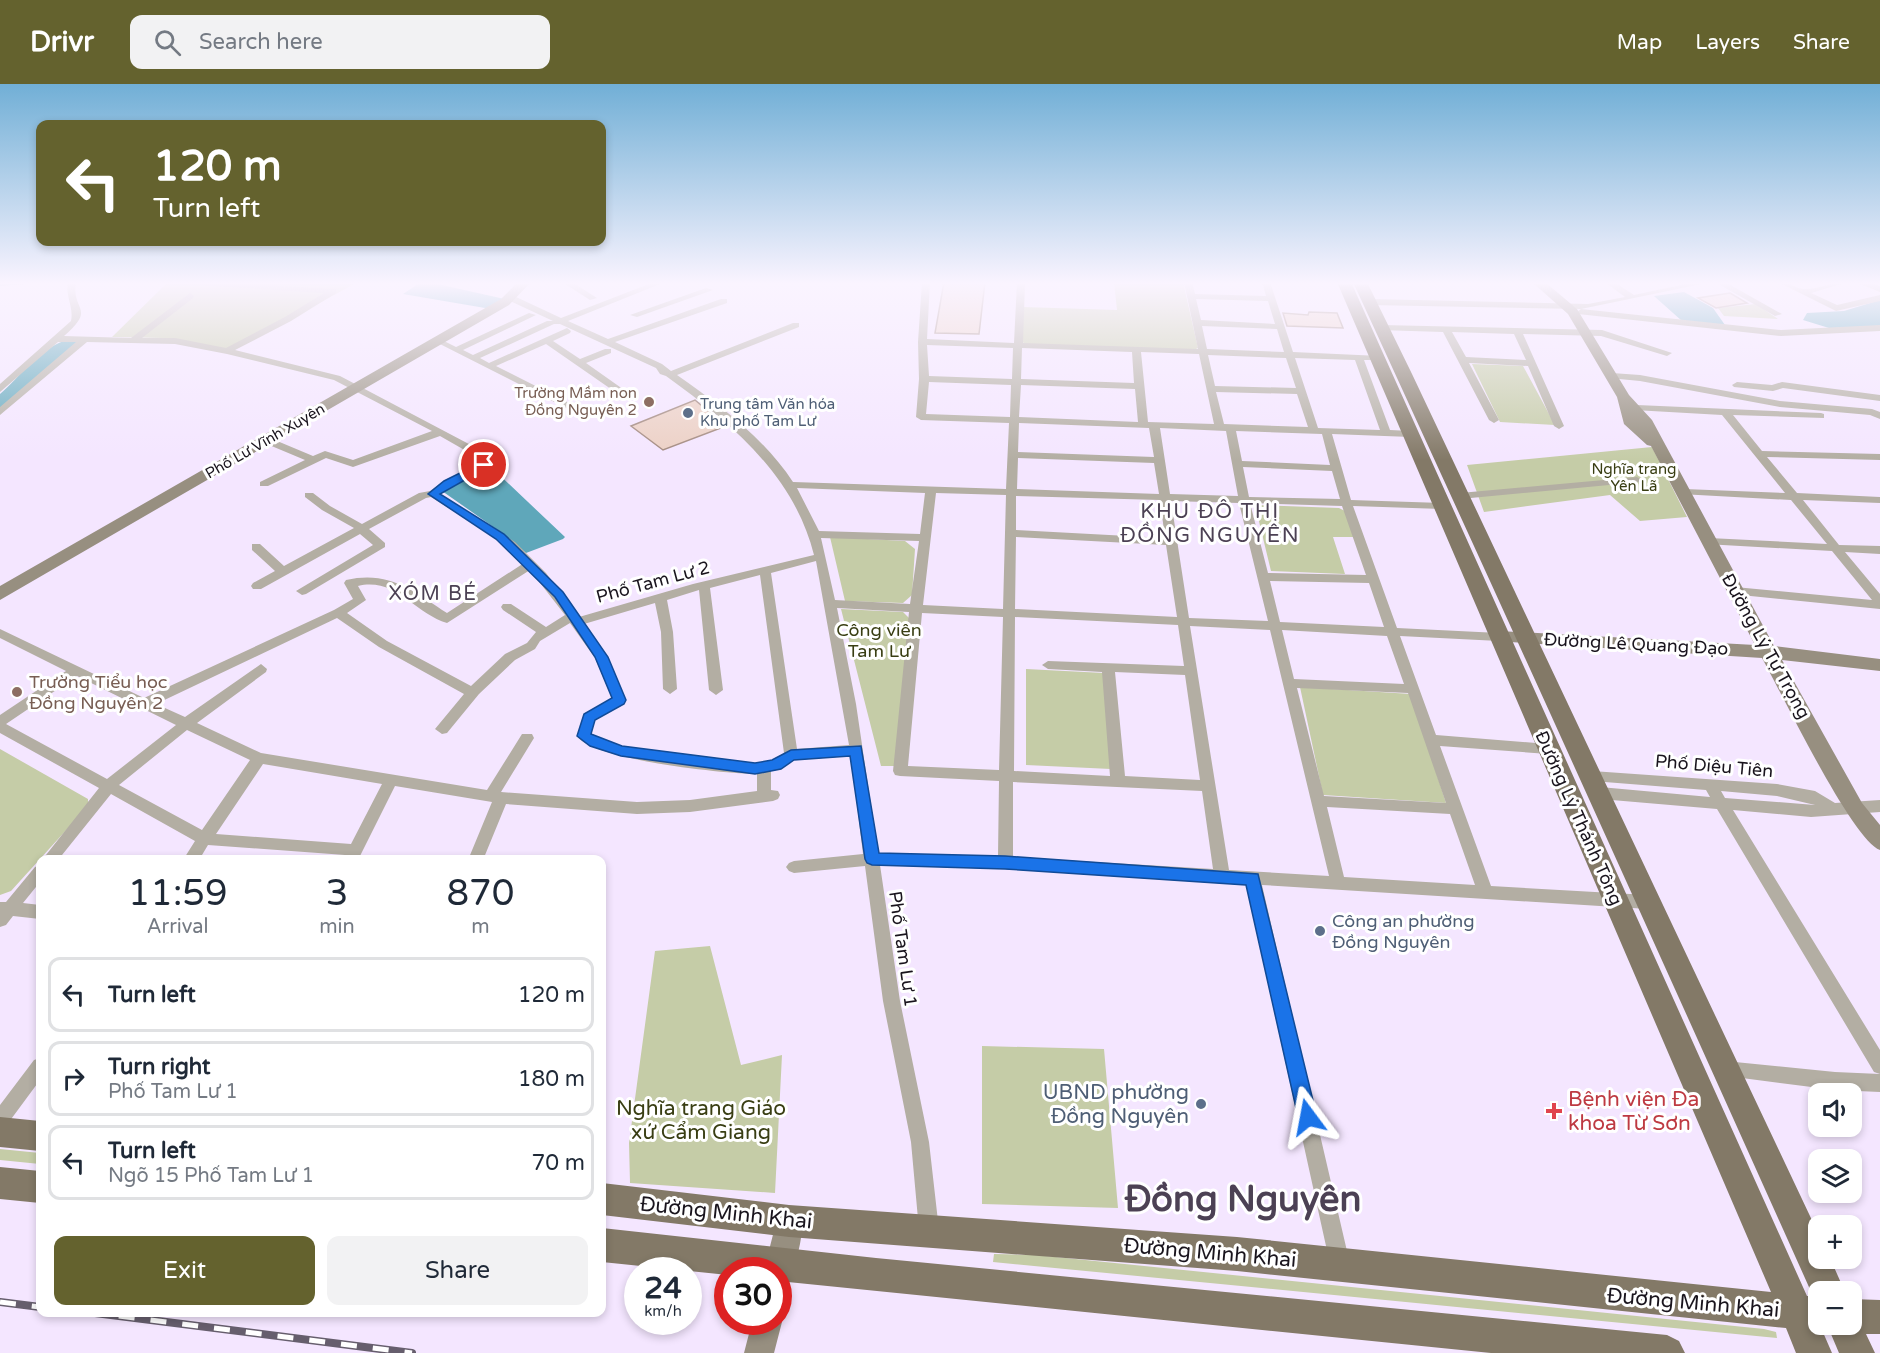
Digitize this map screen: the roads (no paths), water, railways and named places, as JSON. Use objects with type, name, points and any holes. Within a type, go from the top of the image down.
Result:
[{"type":"main road","name":"Phố Lư Vĩnh Xuyên","points":[[0,594],[438,341]]},
{"type":"main road","name":"Đường Lý Thánh Tông","points":[[1368,341],[1368,358],[1451,501],[1525,638],[1596,784],[1823,1281]]},
{"type":"main road","name":"Đường Lý Thánh Tông","points":[[1383,341],[1451,501],[1499,637],[1690,1066],[1808,1313]]},
{"type":"main road","name":"Đường Lý Tự Trọng","points":[[1592,341],[1624,397],[1632,424],[1659,447]]},
{"type":"main road","name":"Đường Lý Tự Trọng","points":[[1624,397],[1652,428],[1659,447],[1735,591],[1855,809],[1880,841]]},
{"type":"main road","name":"Đường Lê Quang Đạo","points":[[1499,637],[1770,652],[1880,665]]},
{"type":"main road","points":[[1690,1066],[1725,1069]]},
{"type":"main road","points":[[0,1132],[36,1136]]},
{"type":"main road","points":[[0,1183],[36,1187]]},
{"type":"main road","name":"Đường Minh Khai","points":[[606,1199],[789,1221],[930,1230],[1340,1264],[1587,1292],[1808,1313]]},
{"type":"main road","points":[[781,1257],[789,1221]]},
{"type":"main road","points":[[606,1246],[714,1260]]},
{"type":"main road","points":[[792,1269],[1667,1353]]},
{"type":"main road","points":[[1862,1316],[1880,1317]]},
{"type":"main road","points":[[759,1353],[764,1335]]},
{"type":"main road","name":"Đường Lý Thánh Tông","points":[[1811,1335],[1814,1353]]},
{"type":"main road","points":[[1849,1335],[1857,1353]]},
{"type":"street","points":[[0,389],[54,341]]},
{"type":"street","points":[[0,412],[79,341]]},
{"type":"street","points":[[176,341],[227,351],[337,378],[480,454],[484,465],[448,483],[433,494],[423,495],[257,586]]},
{"type":"street","points":[[227,351],[246,341]]},
{"type":"street","points":[[438,341],[580,412]]},
{"type":"street","points":[[456,350],[475,341]]},
{"type":"street","points":[[473,358],[516,341]]},
{"type":"street","points":[[489,366],[543,341]]},
{"type":"street","points":[[548,341],[624,394]]},
{"type":"street","name":"Phố Tam Lư 1","points":[[594,341],[659,366],[749,437],[767,454],[789,485],[811,524],[843,661],[889,990],[911,1092],[926,1187],[930,1230]]},
{"type":"street","points":[[579,363],[605,346],[618,341]]},
{"type":"street","points":[[671,374],[755,341]]},
{"type":"street","points":[[1005,863],[1011,492],[1017,341]]},
{"type":"street","points":[[1202,341],[1212,389],[1237,464],[1338,883]]},
{"type":"street","points":[[1285,341],[1301,391],[1337,468],[1346,502],[1485,892]]},
{"type":"street","points":[[1453,341],[1494,420]]},
{"type":"street","points":[[1522,341],[1559,426]]},
{"type":"street","points":[[1631,341],[1667,352]]},
{"type":"street","points":[[1386,433],[1368,358],[922,342],[924,379],[921,417],[1411,434]]},
{"type":"street","points":[[1136,351],[1138,386],[1160,460],[1221,876]]},
{"type":"street","points":[[1463,360],[1530,363]]},
{"type":"street","points":[[1612,376],[1640,378],[1780,404],[1877,416]]},
{"type":"street","points":[[924,379],[1138,386]]},
{"type":"street","points":[[1737,385],[1773,388],[1782,385],[1880,398]]},
{"type":"street","points":[[1212,389],[1301,391]]},
{"type":"street","points":[[1741,398],[1744,413]]},
{"type":"street","points":[[1636,408],[1877,416]]},
{"type":"street","points":[[1725,412],[1880,603]]},
{"type":"street","points":[[264,484],[325,454],[353,464],[440,432]]},
{"type":"street","points":[[266,440],[314,460]]},
{"type":"street","points":[[1760,454],[1880,457]]},
{"type":"street","points":[[1013,455],[1160,460]]},
{"type":"street","points":[[1237,464],[1337,468]]},
{"type":"street","points":[[789,485],[1346,502],[1451,501],[1475,493],[1637,480]]},
{"type":"street","points":[[931,490],[916,608],[900,771],[1208,786]]},
{"type":"street","points":[[1684,492],[1880,500]]},
{"type":"street","points":[[433,494],[500,537],[531,564],[559,594],[601,657],[619,700],[589,717],[584,736],[595,743],[621,751],[755,769],[776,765],[791,755],[856,750]]},
{"type":"street","points":[[302,591],[381,544],[309,495]]},
{"type":"street","points":[[1011,533],[1172,542]]},
{"type":"street","points":[[813,534],[926,538]]},
{"type":"street","points":[[1709,542],[1880,550]]},
{"type":"street","points":[[256,547],[282,571]]},
{"type":"street","name":"Phố Tam Lư 2","points":[[442,729],[473,693],[510,657],[531,646],[536,638],[545,632],[574,619],[819,557]]},
{"type":"street","points":[[144,704],[338,614],[360,600],[350,583],[359,584],[371,580],[404,592],[447,619],[531,564]]},
{"type":"street","points":[[765,572],[791,755]]},
{"type":"street","points":[[1263,577],[1374,579]]},
{"type":"street","points":[[704,586],[716,690]]},
{"type":"street","points":[[1735,591],[1880,603]]},
{"type":"street","points":[[660,597],[667,632],[670,689]]},
{"type":"street","points":[[830,604],[1499,637]]},
{"type":"street","points":[[507,606],[545,632]]},
{"type":"street","points":[[338,614],[383,644],[473,693]]},
{"type":"street","points":[[0,633],[259,758],[496,797],[637,808],[690,806],[769,795],[764,767]]},
{"type":"street","points":[[1048,665],[1191,671]]},
{"type":"street","points":[[1108,668],[1118,782]]},
{"type":"street","points":[[54,855],[110,785],[187,723],[261,669]]},
{"type":"street","points":[[0,722],[77,670]]},
{"type":"street","points":[[1289,683],[1413,689]]},
{"type":"street","points":[[0,727],[110,785],[205,839],[352,855],[392,779]]},
{"type":"street","points":[[477,855],[496,797],[527,738]]},
{"type":"street","points":[[1431,740],[1548,749]]},
{"type":"street","points":[[194,855],[259,758]]},
{"type":"street","name":"Phố Diệu Tiên","points":[[1596,784],[1710,784],[1776,790],[1815,798],[1830,807]]},
{"type":"street","name":"Phố Diệu Tiên","points":[[1596,784],[1719,802],[1811,811],[1830,807],[1855,809],[1880,806]]},
{"type":"street","points":[[1710,784],[1880,1066]]},
{"type":"street","points":[[1318,801],[1455,809]]},
{"type":"street","points":[[794,867],[872,859],[1005,863],[1648,902]]},
{"type":"street","points":[[3,912],[36,875]]},
{"type":"street","points":[[1252,879],[1340,1264]]},
{"type":"street","points":[[3,912],[36,912]]},
{"type":"street","points":[[1725,1069],[1835,1081],[1880,1083]]},
{"type":"street","points":[[0,1120],[36,1070]]},
{"type":"water","points":[[64,341],[79,341],[0,409],[0,394],[38,357]]},
{"type":"water","points":[[492,468],[565,537],[526,553],[502,533],[442,491]]},
{"type":"railway","points":[[0,1302],[36,1306]]},
{"type":"railway","points":[[127,1317],[412,1353]]},
{"type":"place","name":"Trường Mầm non Đồng Nguyên 2","points":[[649,402]]},
{"type":"place","name":"Trung tâm Văn hóa Khu phố Tam Lư","points":[[688,413]]},
{"type":"place","name":"Trường Tiểu học Đồng Nguyên 2","points":[[17,692]]},
{"type":"place","name":"Công an phường Đồng Nguyên","points":[[1320,931]]},
{"type":"place","name":"UBND phường Đồng Nguyên","points":[[1201,1104]]},
{"type":"place","name":"Bệnh viện Đa khoa Từ Sơn","points":[[1554,1111]]},
{"type":"district","name":"KHU ĐÔ THỊ ĐỒNG NGUYÊN","points":[[1210,523]]},
{"type":"district","name":"XÓM BÉ","points":[[433,594]]},
{"type":"district","name":"Đồng Nguyên","points":[[1243,1199]]},
{"type":"park label","name":"Nghĩa trang Yên Lã","points":[[1634,478]]},
{"type":"park label","name":"Công viên Tam Lư","points":[[879,640]]},
{"type":"park label","name":"Nghĩa trang Giáo xứ Cẩm Giang","points":[[701,1120]]}]
